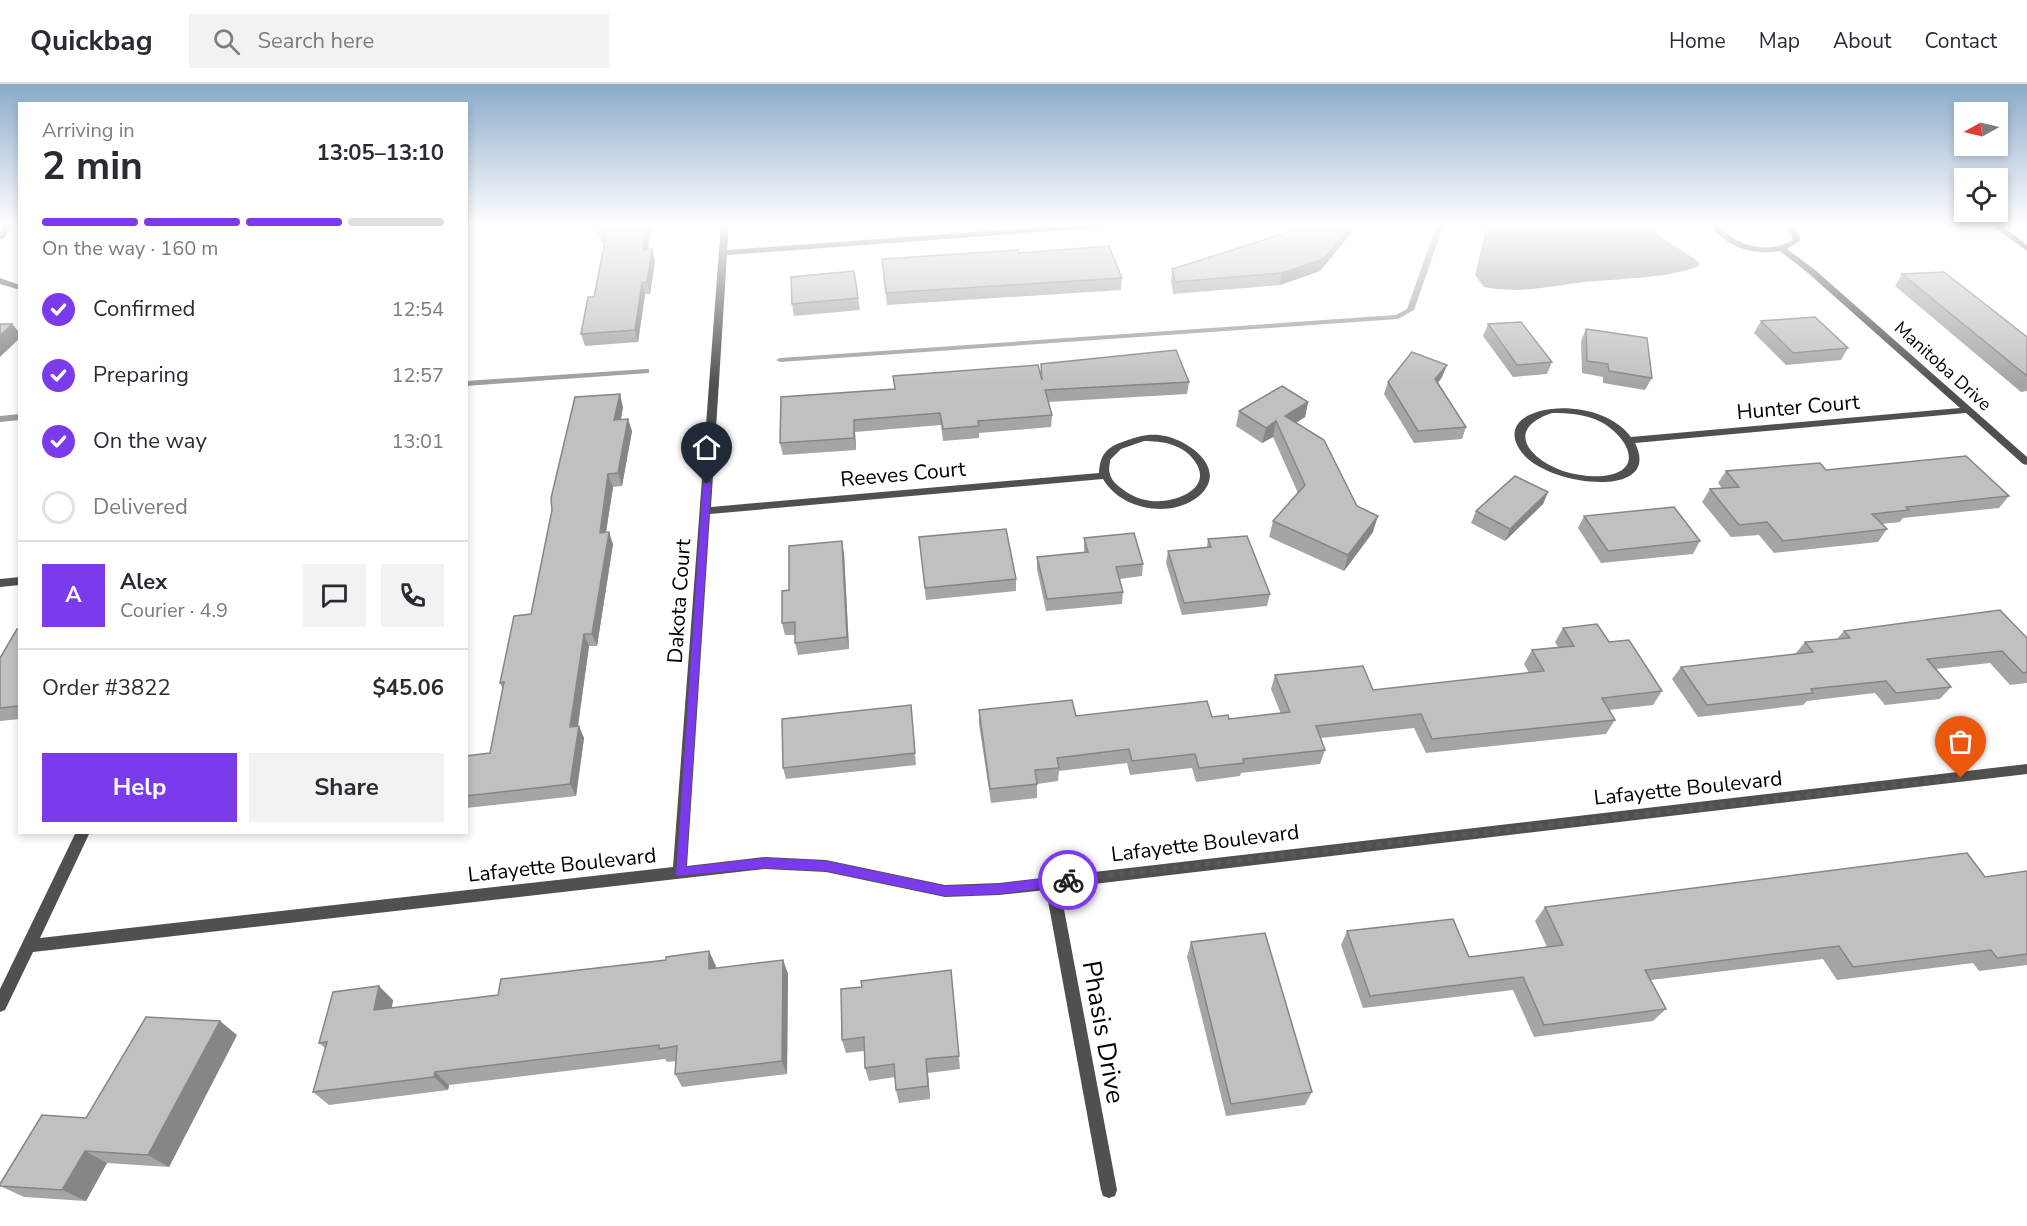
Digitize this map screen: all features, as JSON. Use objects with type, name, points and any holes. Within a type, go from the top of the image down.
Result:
[{"type":"street","name":"Dakota Court","points":[[680,873],[721,277]]},
{"type":"street","name":"Manitoba Drive","points":[[1818,277],[2027,462]]},
{"type":"street","points":[[0,281],[18,287]]},
{"type":"street","points":[[1569,410],[1604,420],[1630,440],[1636,452],[1635,463],[1627,472],[1613,478],[1584,479],[1555,472],[1538,462],[1525,451],[1519,439],[1519,429],[1525,420],[1536,413],[1569,410]]},
{"type":"street","name":"Hunter Court","points":[[1630,440],[1968,410]]},
{"type":"street","points":[[1143,438],[1159,438],[1181,445],[1198,457],[1204,467],[1205,478],[1200,489],[1189,498],[1174,504],[1156,505],[1122,496],[1110,487],[1103,476],[1102,465],[1106,456],[1121,444],[1143,438]]},
{"type":"street","name":"Reeves Court","points":[[705,511],[1103,476]]},
{"type":"street","points":[[0,583],[18,581]]},
{"type":"street","name":"Lafayette Boulevard","points":[[30,946],[765,863],[826,866],[945,891],[999,889],[2027,769]]},
{"type":"street","points":[[0,1005],[82,834]]},
{"type":"street","name":"Phasis Drive","points":[[1052,882],[1109,1190]]},
{"type":"shaded area","points":[[1477,277],[1642,277],[1535,289],[1511,290],[1484,287]]},
{"type":"building","points":[[598,277],[648,277],[647,282],[642,283],[635,330],[581,334],[588,297],[594,297]]},
{"type":"building","points":[[791,277],[855,277],[858,298],[792,304]]},
{"type":"building","points":[[884,277],[1122,278],[886,293]]},
{"type":"building","points":[[1174,277],[1231,277],[1175,282]]},
{"type":"building","points":[[1906,277],[1951,277],[2027,337],[2027,376]]},
{"type":"building","points":[[1815,317],[1848,348],[1793,353],[1761,321]]},
{"type":"building","points":[[1521,322],[1552,362],[1517,365],[1488,324]]},
{"type":"building","points":[[0,324],[12,324],[0,336]]},
{"type":"building","points":[[1586,329],[1647,338],[1652,378],[1609,371],[1608,364],[1587,361]]},
{"type":"building","points":[[1176,350],[1189,382],[1045,390],[1052,415],[978,421],[979,426],[943,429],[940,413],[854,420],[854,438],[780,443],[781,397],[895,389],[893,376],[1038,365],[1042,380],[1041,364]]},
{"type":"building","points":[[1412,352],[1447,365],[1435,379],[1466,427],[1418,431],[1388,382]]},
{"type":"building","points":[[1282,386],[1308,402],[1285,416],[1324,440],[1357,506],[1378,516],[1348,555],[1273,521],[1305,485],[1276,421],[1266,428],[1239,411]]},
{"type":"building","points":[[620,394],[614,420],[628,419],[618,473],[608,474],[600,533],[609,532],[592,634],[584,634],[570,727],[579,726],[570,784],[468,796],[468,756],[490,753],[504,682],[500,683],[514,616],[531,614],[552,510],[551,498],[575,397]]},
{"type":"building","points":[[1966,456],[2009,496],[1906,507],[1909,510],[1872,514],[1887,529],[1783,541],[1767,522],[1739,525],[1710,489],[1739,487],[1726,471],[1820,463],[1826,470]]},
{"type":"building","points":[[1515,476],[1548,492],[1510,529],[1476,511]]},
{"type":"building","points":[[1674,507],[1700,541],[1608,551],[1584,516]]},
{"type":"building","points":[[1006,529],[1016,579],[925,588],[919,537]]},
{"type":"building","points":[[1134,533],[1143,564],[1116,567],[1123,592],[1047,599],[1037,557],[1088,552],[1084,538]]},
{"type":"building","points":[[1247,536],[1270,594],[1184,603],[1168,551],[1211,547],[1208,539]]},
{"type":"building","points":[[842,541],[847,637],[795,643],[795,622],[782,623],[782,591],[789,590],[789,546]]},
{"type":"building","points":[[2000,610],[2027,638],[2027,672],[2023,673],[2002,651],[1927,659],[1951,687],[1896,693],[1886,681],[1811,689],[1813,693],[1707,705],[1681,667],[1813,652],[1805,642],[1850,638],[1844,631]]},
{"type":"building","points":[[1597,624],[1609,642],[1629,640],[1662,691],[1602,698],[1615,720],[1432,739],[1421,714],[1316,726],[1325,750],[1243,759],[1244,763],[1199,768],[1195,754],[1132,761],[1129,749],[1057,758],[1059,768],[1035,770],[1037,784],[990,789],[979,710],[1072,700],[1076,716],[1207,701],[1212,717],[1228,715],[1229,719],[1290,712],[1275,675],[1363,666],[1373,690],[1544,671],[1532,650],[1574,646],[1563,628]]},
{"type":"building","points":[[18,629],[18,706],[0,708],[0,658]]},
{"type":"building","points":[[911,705],[915,753],[783,768],[782,719]]},
{"type":"building","points":[[1967,853],[1985,877],[2027,871],[2027,954],[1997,958],[1991,950],[1853,967],[1839,946],[1645,970],[1666,1009],[1544,1025],[1523,977],[1370,996],[1347,931],[1453,919],[1469,957],[1563,945],[1545,907]]},
{"type":"building","points":[[1265,933],[1312,1092],[1231,1104],[1191,942]]},
{"type":"building","points":[[709,951],[709,969],[783,960],[782,1061],[675,1074],[677,1046],[659,1049],[659,1045],[435,1072],[434,1077],[313,1092],[327,1042],[319,1043],[333,992],[379,986],[374,1010],[498,995],[501,979],[666,960],[666,957]]},
{"type":"building","points":[[951,970],[959,1056],[926,1059],[928,1086],[896,1090],[894,1064],[865,1068],[864,1037],[842,1040],[841,989],[862,987],[861,981]]},
{"type":"building","points":[[146,1017],[220,1021],[148,1155],[85,1151],[62,1190],[0,1186],[42,1115],[86,1118]]},
{"type":"waterway","points":[[780,360],[1398,317],[1410,310],[1422,277]]},
{"type":"waterway","points":[[468,384],[646,371]]},
{"type":"waterway","points":[[0,419],[18,417]]},
{"type":"way so far","points":[[1068,880],[1961,778]]},
{"type":"route","points":[[707,484],[680,873],[765,863],[826,866],[945,891],[999,889],[1068,880]]}]
